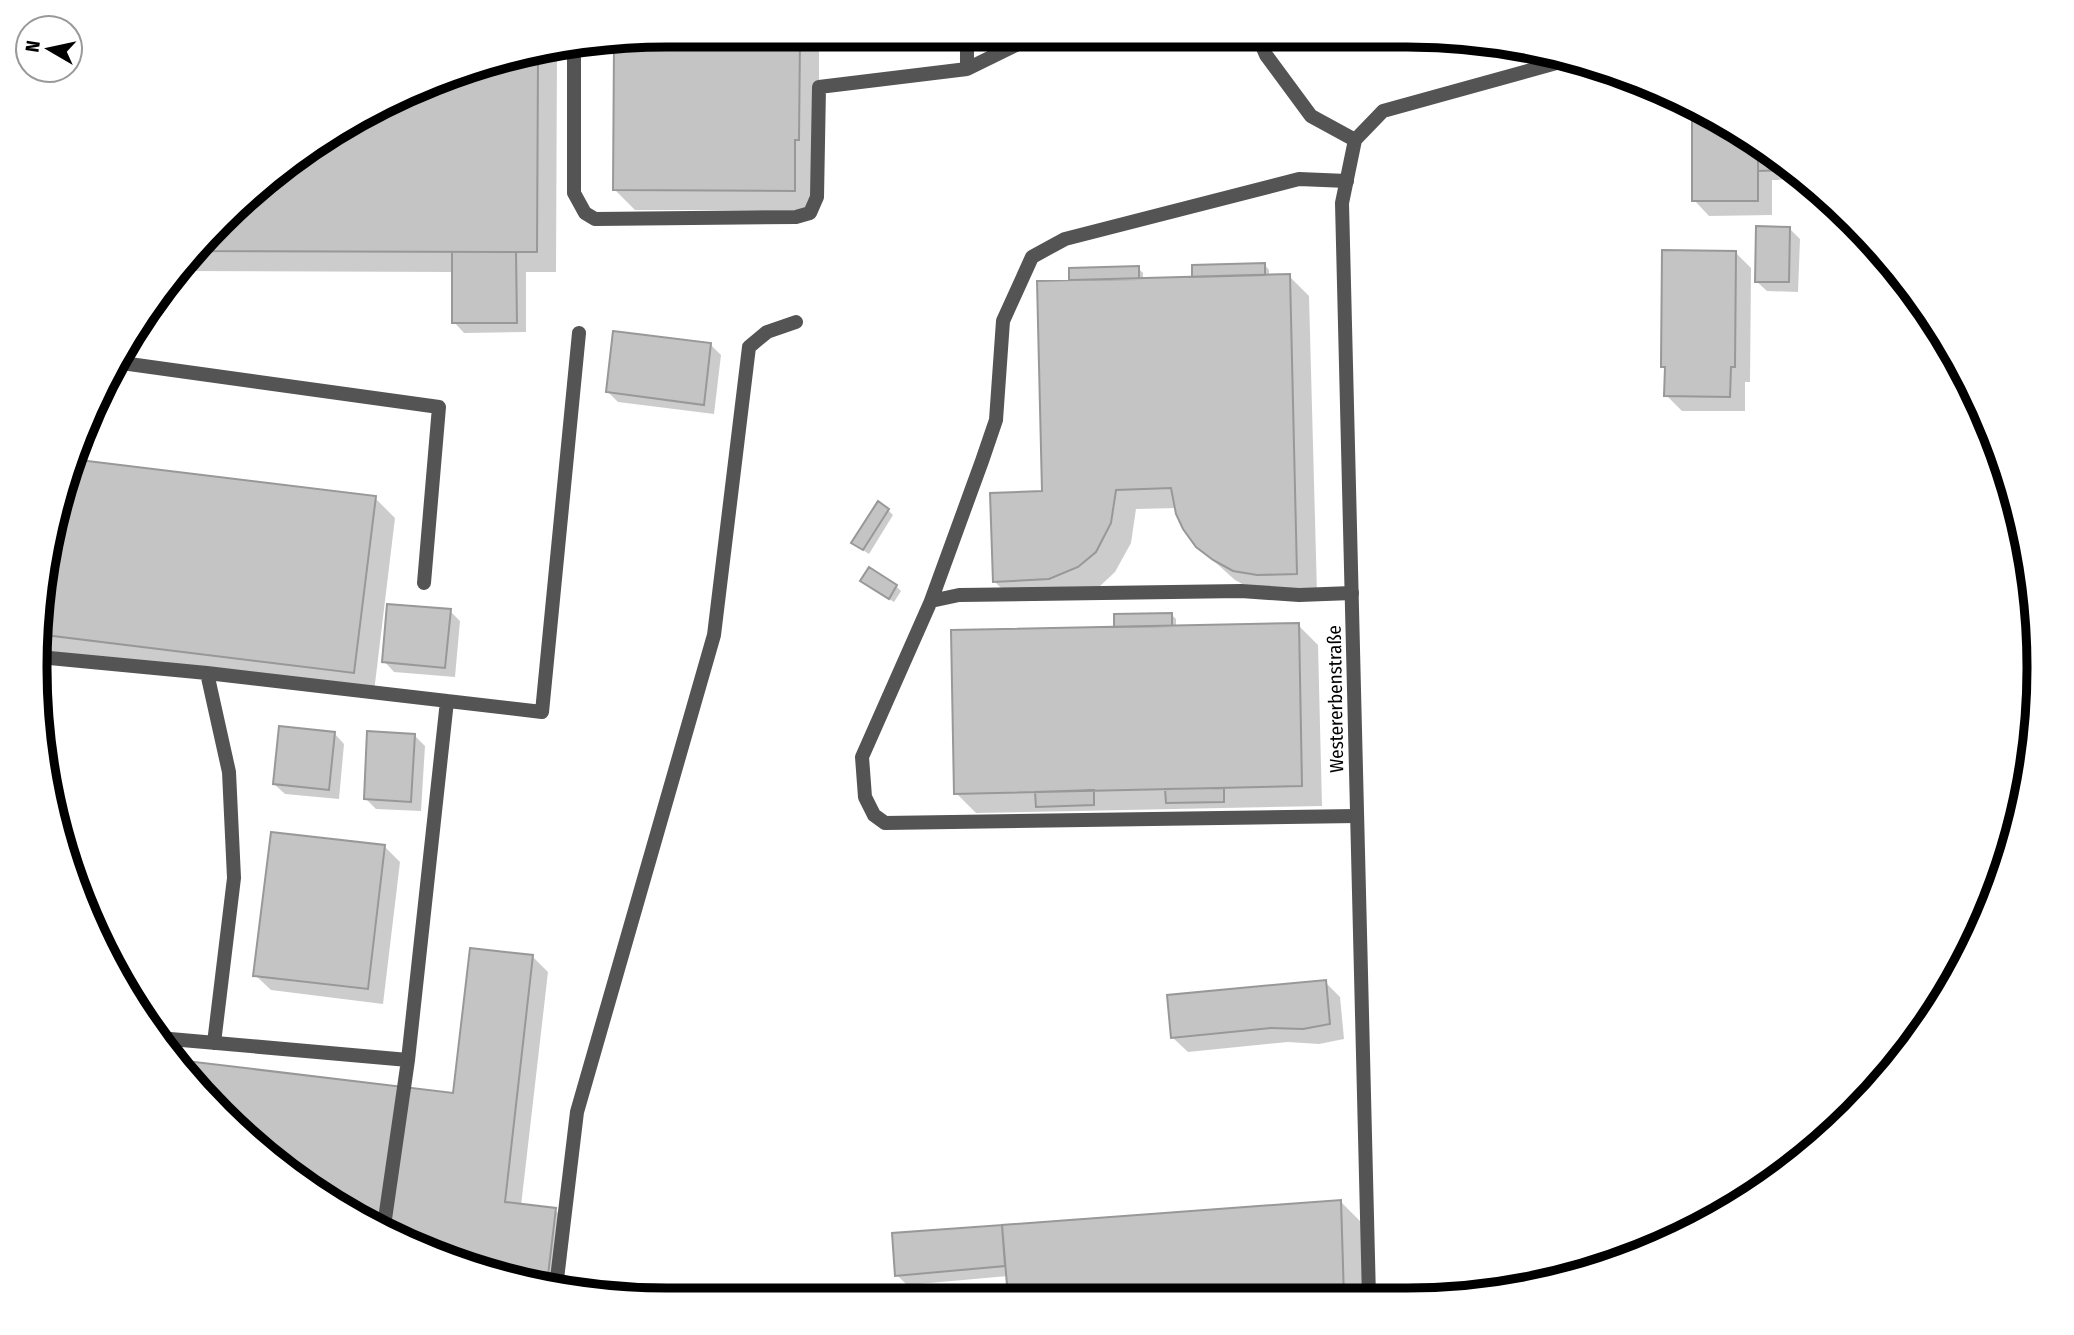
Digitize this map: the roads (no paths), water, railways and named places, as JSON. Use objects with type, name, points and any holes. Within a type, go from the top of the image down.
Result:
[{"type":"street","points":[[967,47],[967,69]]},
{"type":"street","points":[[574,55],[574,193],[585,214],[595,219],[796,217],[810,213],[817,197],[819,87],[967,69],[1012,47]]},
{"type":"street","points":[[1262,47],[1311,116],[1356,140],[1383,111],[1551,64]]},
{"type":"street","name":"Westererbenstraße","points":[[1356,140],[1342,203],[1369,1288]]},
{"type":"street","points":[[1347,181],[1299,180],[1065,239],[1032,257],[1003,321],[996,420],[930,601],[862,757],[865,797],[874,815],[885,823],[1357,817]]},
{"type":"street","points":[[557,1278],[576,1112],[714,635],[749,347],[767,332],[796,322]]},
{"type":"street","points":[[47,658],[207,673],[542,712],[579,333]]},
{"type":"street","points":[[127,364],[439,407],[424,583]]},
{"type":"street","points":[[930,601],[972,595],[1241,591],[1299,595],[1352,593]]},
{"type":"street","points":[[207,673],[229,772],[234,878],[214,1043]]},
{"type":"street","points":[[385,1220],[408,1060],[446,701]]},
{"type":"street","points":[[171,1039],[408,1060]]}]
